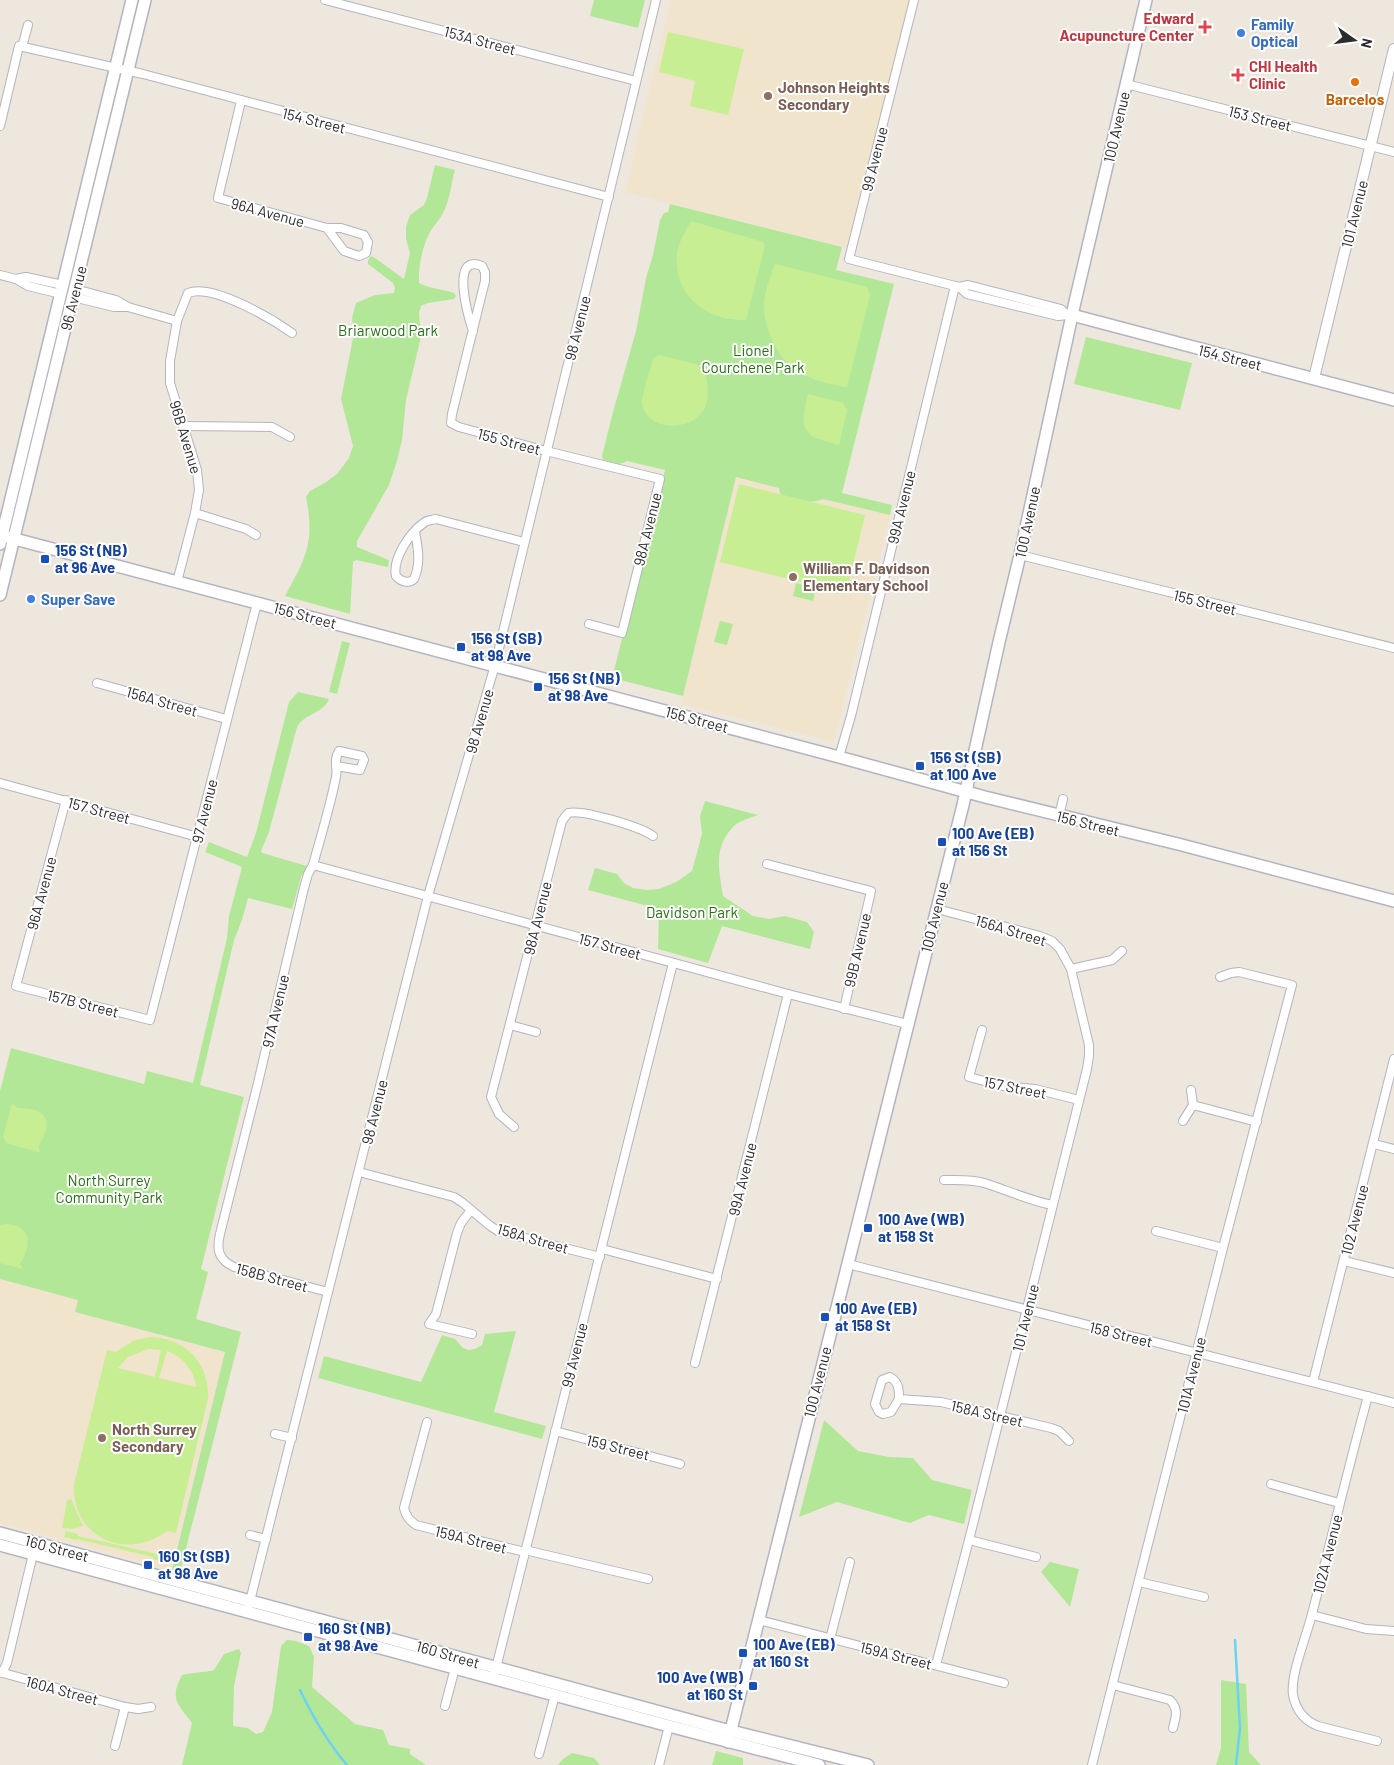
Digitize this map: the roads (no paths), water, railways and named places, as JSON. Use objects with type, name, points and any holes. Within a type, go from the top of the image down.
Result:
[{"type":"main road","name":"96 Avenue","points":[[1,538],[132,0]]},
{"type":"main road","name":"96 Avenue","points":[[0,595],[145,0]]},
{"type":"main road","name":"100 Avenue","points":[[729,1736],[966,792],[1020,555],[1069,315],[1146,0]]},
{"type":"main road","points":[[62,286],[74,293]]},
{"type":"main road","name":"154 Street","points":[[1069,315],[1394,400]]},
{"type":"main road","name":"156 Street","points":[[1,538],[14,539],[495,665],[966,792],[1178,844],[1394,901]]},
{"type":"main road","name":"160 Street","points":[[0,1532],[250,1600],[495,1673],[729,1736],[819,1765]]},
{"type":"main road","name":"160 Street","points":[[0,1545],[455,1668],[495,1673],[555,1695],[669,1726],[729,1736],[868,1765]]},
{"type":"street","name":"153A Street","points":[[325,0],[636,81]]},
{"type":"street","name":"98 Avenue","points":[[247,1612],[428,896],[495,665],[656,0]]},
{"type":"street","name":"99 Avenue","points":[[849,259],[914,0]]},
{"type":"street","points":[[0,126],[28,25]]},
{"type":"street","name":"154 Street","points":[[21,47],[116,68],[609,197]]},
{"type":"street","name":"101 Avenue","points":[[1314,378],[1394,49]]},
{"type":"street","name":"153 Street","points":[[1126,84],[1394,152]]},
{"type":"street","name":"96A Avenue","points":[[241,101],[218,198],[327,228],[341,228],[364,235],[368,242],[366,253],[359,256],[344,252],[327,228]]},
{"type":"street","name":"154 Street","points":[[849,259],[957,286],[968,285],[1061,309],[1069,315]]},
{"type":"street","name":"155 Street","points":[[473,331],[466,308],[464,284],[465,272],[469,266],[477,264],[482,266],[485,280],[473,331],[452,414],[452,423],[459,427],[546,452],[660,479]]},
{"type":"street","points":[[0,275],[16,279],[26,276],[62,286]]},
{"type":"street","name":"99A Avenue","points":[[839,757],[851,716],[957,286]]},
{"type":"street","points":[[74,293],[114,307],[128,307],[177,321],[188,293],[192,291],[208,292],[251,310],[292,333]]},
{"type":"street","name":"96B Avenue","points":[[177,321],[170,361],[170,376],[172,390],[198,476],[198,496],[195,513],[177,582]]},
{"type":"street","points":[[183,426],[272,427],[290,437]]},
{"type":"street","name":"98A Avenue","points":[[589,624],[622,633],[660,479]]},
{"type":"street","points":[[195,513],[246,529],[256,535]]},
{"type":"street","points":[[415,532],[419,555],[418,567],[414,579],[407,582],[402,581],[396,576],[398,556],[408,540],[415,532],[426,521],[436,519],[524,542]]},
{"type":"street","name":"155 Street","points":[[1020,555],[1392,648]]},
{"type":"street","name":"97 Avenue","points":[[150,1020],[257,603]]},
{"type":"street","name":"156A Street","points":[[97,682],[226,719]]},
{"type":"street","name":"97A Avenue","points":[[220,1256],[217,1249],[220,1234],[304,888],[313,865],[336,776],[336,766]]},
{"type":"street","name":"157 Street","points":[[0,783],[198,837]]},
{"type":"street","points":[[1059,816],[1063,799]]},
{"type":"street","name":"96A Avenue","points":[[16,986],[66,800]]},
{"type":"street","name":"98A Avenue","points":[[514,1127],[499,1114],[491,1097],[561,825],[568,813],[580,812],[644,830],[653,836]]},
{"type":"street","name":"99B Avenue","points":[[767,864],[871,891],[844,1009]]},
{"type":"street","name":"157 Street","points":[[313,865],[844,1009],[907,1024]]},
{"type":"street","name":"156A Street","points":[[937,909],[1040,936],[1052,942],[1060,949],[1070,969]]},
{"type":"street","points":[[1070,969],[1112,960],[1122,951]]},
{"type":"street","name":"99 Avenue","points":[[495,1673],[601,1253],[652,1031],[673,963]]},
{"type":"street","name":"101 Avenue","points":[[936,1665],[1027,1310],[1090,1052],[1070,969]]},
{"type":"street","name":"101A Avenue","points":[[1092,1765],[1223,1248],[1292,985],[1239,972],[1220,978]]},
{"type":"street","name":"157B Street","points":[[16,986],[150,1020]]},
{"type":"street","name":"99A Avenue","points":[[696,1363],[788,994]]},
{"type":"street","points":[[510,1025],[536,1032]]},
{"type":"street","name":"157 Street","points":[[982,1030],[969,1077],[1002,1086],[1035,1089],[1079,1100]]},
{"type":"street","name":"102 Avenue","points":[[1313,1382],[1394,1059]]},
{"type":"street","points":[[1183,1121],[1193,1106],[1192,1090]]},
{"type":"street","points":[[1193,1106],[1257,1122]]},
{"type":"street","points":[[1374,1144],[1394,1149]]},
{"type":"street","name":"158A Street","points":[[359,1172],[446,1194],[459,1200],[488,1226],[504,1233],[717,1279]]},
{"type":"street","points":[[944,1180],[965,1180],[982,1183],[1052,1205]]},
{"type":"street","points":[[471,1210],[459,1228],[436,1314],[429,1324],[472,1334]]},
{"type":"street","points":[[1156,1231],[1223,1248]]},
{"type":"street","name":"158B Street","points":[[220,1256],[225,1262],[234,1267],[328,1292]]},
{"type":"street","points":[[1344,1260],[1394,1273]]},
{"type":"street","name":"158 Street","points":[[848,1264],[1394,1403]]},
{"type":"street","points":[[890,1378],[898,1384],[899,1399],[891,1412],[883,1414],[879,1412],[875,1404],[882,1380],[890,1378]]},
{"type":"street","name":"102A Avenue","points":[[1368,1396],[1293,1685],[1293,1694],[1299,1711],[1310,1723],[1377,1741]]},
{"type":"street","name":"158A Street","points":[[899,1399],[942,1402],[1051,1428],[1059,1431],[1069,1441]]},
{"type":"street","name":"159A Street","points":[[426,1422],[404,1508],[410,1521],[416,1525],[648,1579]]},
{"type":"street","name":"159 Street","points":[[555,1431],[680,1464]]},
{"type":"street","points":[[275,1434],[292,1438]]},
{"type":"street","points":[[1270,1484],[1339,1503]]},
{"type":"street","points":[[250,1535],[266,1540]]},
{"type":"street","points":[[969,1540],[1036,1557]]},
{"type":"street","points":[[1,1672],[7,1663],[33,1554]]},
{"type":"street","points":[[830,1639],[850,1562]]},
{"type":"street","points":[[1138,1582],[1204,1597]]},
{"type":"street","points":[[1312,1616],[1366,1629],[1394,1631]]},
{"type":"street","name":"159A Street","points":[[758,1620],[1004,1683]]},
{"type":"street","points":[[445,1706],[455,1668]]},
{"type":"street","name":"160A Street","points":[[1,1672],[125,1707],[138,1709],[151,1707]]},
{"type":"street","points":[[1113,1685],[1173,1701],[1176,1714],[1173,1728]]},
{"type":"street","points":[[539,1754],[555,1695]]},
{"type":"street","points":[[114,1746],[125,1707]]},
{"type":"street","points":[[659,1765],[669,1726]]},
{"type":"waterway","points":[[1235,1640],[1240,1728],[1236,1765]]},
{"type":"waterway","points":[[300,1690],[321,1729],[347,1765]]},
{"type":"place","name":"Edward Acupuncture Center","points":[[1205,27]]},
{"type":"place","name":"Family Optical","points":[[1241,33]]},
{"type":"place","name":"CHI Health Clinic","points":[[1238,75]]},
{"type":"place","name":"Barcelos","points":[[1355,82]]},
{"type":"place","name":"Johnson Heights Secondary","points":[[768,96]]},
{"type":"place","name":"156 St (NB) at 96 Ave","points":[[45,559]]},
{"type":"place","name":"William F. Davidson Elementary School","points":[[793,577]]},
{"type":"place","name":"Super Save","points":[[31,599]]},
{"type":"place","name":"156 St (SB) at 98 Ave","points":[[461,647]]},
{"type":"place","name":"156 St (NB) at 98 Ave","points":[[538,687]]},
{"type":"place","name":"156 St (SB) at 100 Ave","points":[[920,766]]},
{"type":"place","name":"100 Ave (EB) at 156 St","points":[[942,842]]},
{"type":"place","name":"100 Ave (WB) at 158 St","points":[[868,1228]]},
{"type":"place","name":"100 Ave (EB) at 158 St","points":[[825,1317]]},
{"type":"place","name":"North Surrey Secondary","points":[[102,1438]]},
{"type":"place","name":"160 St (SB) at 98 Ave","points":[[148,1565]]},
{"type":"place","name":"160 St (NB) at 98 Ave","points":[[308,1637]]},
{"type":"place","name":"100 Ave (EB) at 160 St","points":[[743,1653]]},
{"type":"place","name":"100 Ave (WB) at 160 St","points":[[753,1686]]},
{"type":"park label","name":"Briarwood Park","points":[[388,330]]},
{"type":"park label","name":"Lionel Courchene Park","points":[[753,358]]},
{"type":"park label","name":"Davidson Park","points":[[692,912]]},
{"type":"park label","name":"North Surrey Community Park","points":[[109,1188]]}]
